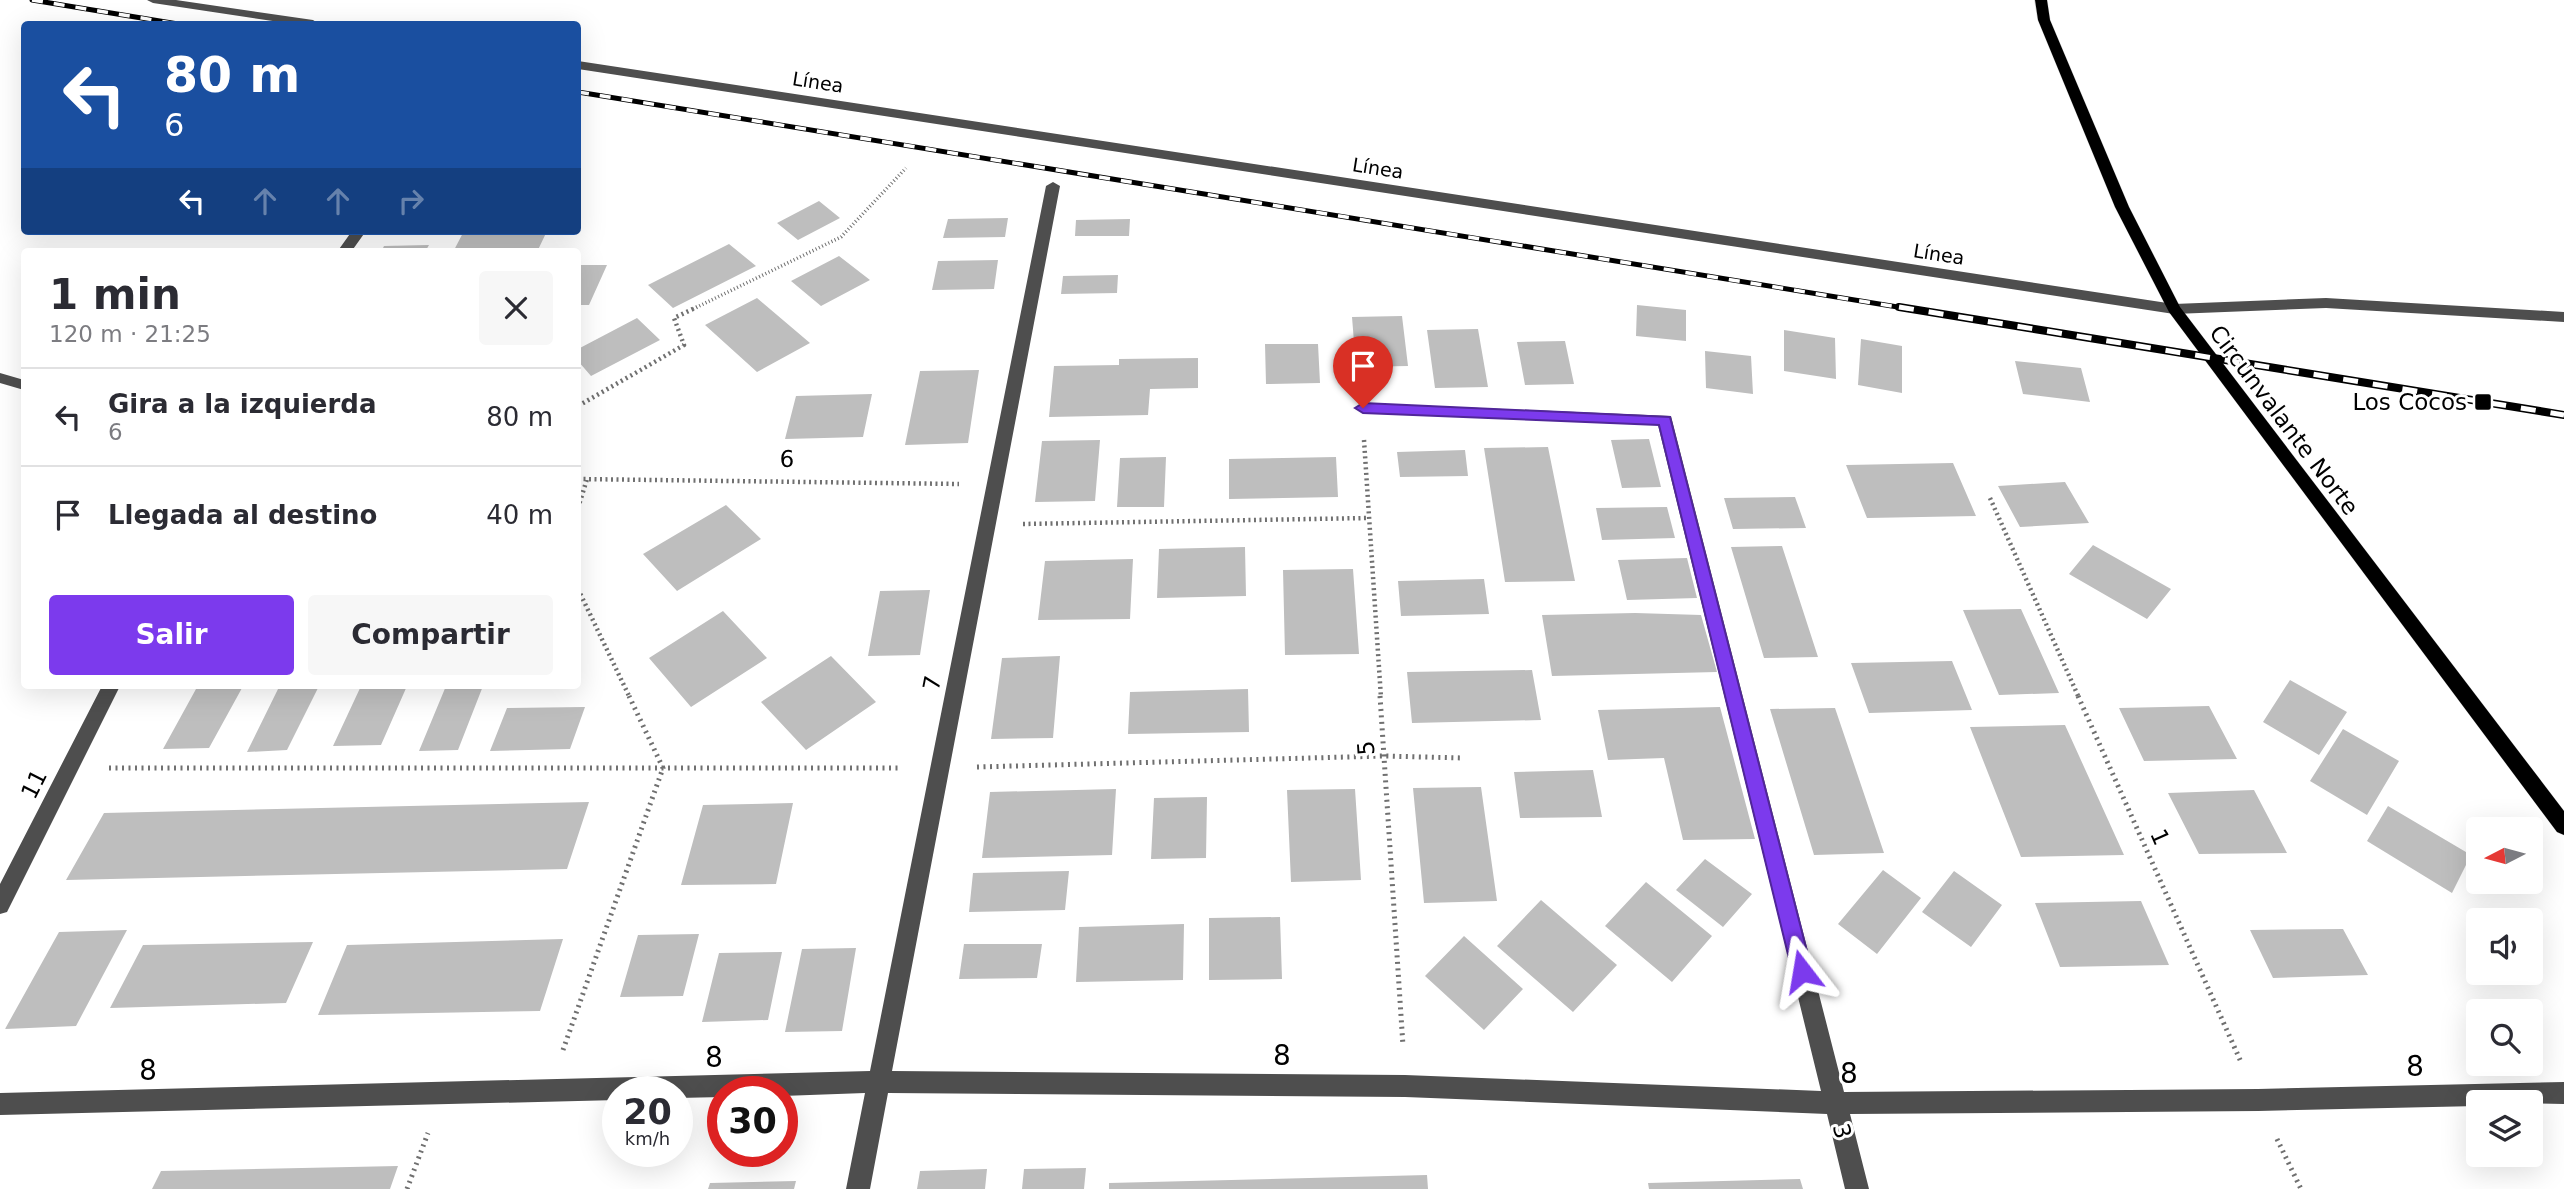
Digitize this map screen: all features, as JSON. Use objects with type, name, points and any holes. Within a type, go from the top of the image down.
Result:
[{"type":"main road","name":"Circunvalante Norte","points":[[2041,0],[2044,20],[2122,207],[2174,309],[2564,826]]},
{"type":"street","points":[[153,0],[293,21]]},
{"type":"street","name":"Línea","points":[[581,65],[2174,309],[2326,303],[2564,317]]},
{"type":"street","name":"7","points":[[858,1189],[1053,186]]},
{"type":"street","points":[[0,378],[21,384]]},
{"type":"street","name":"3","points":[[1363,408],[1665,420],[1857,1189]]},
{"type":"street","name":"11","points":[[0,905],[109,689]]},
{"type":"street","name":"8","points":[[0,1104],[879,1082],[1405,1086],[1835,1103],[2258,1100],[2564,1093]]},
{"type":"path","points":[[581,404],[684,345],[674,318],[841,237],[906,168]]},
{"type":"path","name":"5","points":[[1363,408],[1405,1086]]},
{"type":"path","name":"6","points":[[581,479],[995,485]]},
{"type":"path","points":[[581,498],[587,479]]},
{"type":"path","name":"1","points":[[1990,498],[2258,1100],[2301,1189]]},
{"type":"path","points":[[987,524],[1369,518]]},
{"type":"path","points":[[549,1090],[663,768],[581,595]]},
{"type":"path","points":[[69,768],[940,768],[1384,756],[1463,758]]},
{"type":"path","points":[[407,1189],[442,1093]]},
{"type":"building","points":[[819,201],[840,218],[798,240],[777,223]]},
{"type":"building","points":[[1008,218],[1005,237],[943,238],[948,219]]},
{"type":"building","points":[[1130,219],[1129,236],[1075,236],[1076,220]]},
{"type":"building","points":[[462,235],[545,235],[539,248],[455,248]]},
{"type":"building","points":[[729,244],[756,266],[673,308],[648,285]]},
{"type":"building","points":[[429,245],[427,248],[383,248]]},
{"type":"building","points":[[839,256],[870,280],[821,306],[791,281]]},
{"type":"building","points":[[998,260],[994,289],[932,290],[938,261]]},
{"type":"building","points":[[581,265],[607,265],[589,305],[581,305]]},
{"type":"building","points":[[1118,275],[1117,293],[1061,294],[1063,276]]},
{"type":"building","points":[[757,298],[810,343],[757,372],[705,325]]},
{"type":"building","points":[[1637,305],[1686,310],[1686,341],[1636,336]]},
{"type":"building","points":[[1402,316],[1408,366],[1356,367],[1352,317]]},
{"type":"building","points":[[637,318],[660,340],[591,376],[581,364],[581,347]]},
{"type":"building","points":[[1478,329],[1488,387],[1435,388],[1427,330]]},
{"type":"building","points":[[1784,330],[1835,338],[1836,379],[1784,371]]},
{"type":"building","points":[[1861,339],[1902,346],[1902,393],[1858,385]]},
{"type":"building","points":[[1565,341],[1574,384],[1525,385],[1517,342]]},
{"type":"building","points":[[1265,344],[1318,344],[1320,383],[1266,384]]},
{"type":"building","points":[[1705,351],[1751,356],[1753,394],[1706,388]]},
{"type":"building","points":[[1198,358],[1198,388],[1150,389],[1148,415],[1049,417],[1054,366],[1119,365],[1119,359]]},
{"type":"building","points":[[2015,361],[2081,368],[2090,402],[2023,394]]},
{"type":"building","points":[[979,370],[968,443],[905,445],[920,371]]},
{"type":"building","points":[[872,394],[863,437],[785,439],[796,396]]},
{"type":"building","points":[[1649,439],[1661,487],[1622,488],[1611,440]]},
{"type":"building","points":[[1100,440],[1095,501],[1035,502],[1042,441]]},
{"type":"building","points":[[1548,447],[1575,581],[1505,582],[1484,448]]},
{"type":"building","points":[[1465,450],[1468,476],[1400,477],[1397,452]]},
{"type":"building","points":[[1166,457],[1164,507],[1117,507],[1120,458]]},
{"type":"building","points":[[1336,457],[1338,497],[1229,499],[1229,459]]},
{"type":"building","points":[[1953,463],[1976,516],[1867,518],[1846,465]]},
{"type":"building","points":[[2065,482],[2089,523],[2020,527],[1998,486]]},
{"type":"building","points":[[1795,497],[1806,528],[1733,529],[1724,498]]},
{"type":"building","points":[[726,505],[761,539],[677,591],[643,554]]},
{"type":"building","points":[[1667,507],[1675,538],[1602,540],[1596,508]]},
{"type":"building","points":[[2093,545],[2171,589],[2147,619],[2069,574]]},
{"type":"building","points":[[1782,546],[1818,657],[1764,658],[1731,547]]},
{"type":"building","points":[[1245,547],[1246,596],[1157,598],[1159,549]]},
{"type":"building","points":[[1687,558],[1697,598],[1627,600],[1618,560]]},
{"type":"building","points":[[1133,559],[1130,619],[1038,620],[1045,561]]},
{"type":"building","points":[[1353,569],[1359,654],[1285,655],[1283,570]]},
{"type":"building","points":[[1484,579],[1489,614],[1401,616],[1398,581]]},
{"type":"building","points":[[930,590],[920,655],[868,656],[880,591]]},
{"type":"building","points":[[2021,609],[2059,693],[1999,695],[1963,610]]},
{"type":"building","points":[[723,611],[767,658],[691,707],[649,658]]},
{"type":"building","points":[[1542,615],[1701,615],[1717,672],[1552,676]]},
{"type":"building","points":[[831,656],[876,702],[806,750],[761,702]]},
{"type":"building","points":[[1060,656],[1053,738],[991,739],[1002,658]]},
{"type":"building","points":[[1952,661],[1972,710],[1869,713],[1851,663]]},
{"type":"building","points":[[1532,670],[1541,720],[1412,723],[1407,672]]},
{"type":"building","points":[[2290,680],[2347,712],[2319,755],[2263,722]]},
{"type":"building","points":[[196,689],[241,689],[209,748],[163,749]]},
{"type":"building","points":[[278,689],[318,689],[287,750],[247,752]]},
{"type":"building","points":[[360,689],[406,689],[381,745],[333,746]]},
{"type":"building","points":[[445,689],[482,689],[458,750],[419,751]]},
{"type":"building","points":[[1248,689],[1249,732],[1128,734],[1130,692]]},
{"type":"building","points":[[2209,706],[2237,759],[2144,761],[2119,708]]},
{"type":"building","points":[[585,707],[570,749],[490,751],[507,708]]},
{"type":"building","points":[[1720,707],[1755,839],[1683,840],[1664,758],[1608,760],[1598,710]]},
{"type":"building","points":[[1835,708],[1884,853],[1814,855],[1770,709]]},
{"type":"building","points":[[2065,725],[2124,855],[2021,857],[1970,727]]},
{"type":"building","points":[[2343,729],[2399,761],[2367,815],[2310,781]]},
{"type":"building","points":[[1593,770],[1602,817],[1520,818],[1514,772]]},
{"type":"building","points":[[1481,787],[1497,901],[1424,903],[1413,788]]},
{"type":"building","points":[[1116,789],[1112,855],[982,858],[990,792]]},
{"type":"building","points":[[1355,789],[1361,880],[1291,882],[1287,790]]},
{"type":"building","points":[[2254,790],[2287,853],[2199,854],[2168,793]]},
{"type":"building","points":[[1207,797],[1206,858],[1151,859],[1154,798]]},
{"type":"building","points":[[589,802],[567,869],[66,880],[104,813]]},
{"type":"building","points":[[793,803],[776,884],[681,885],[703,805]]},
{"type":"building","points":[[2388,806],[2466,852],[2466,865],[2452,893],[2367,841]]},
{"type":"building","points":[[1705,859],[1752,894],[1723,927],[1676,890]]},
{"type":"building","points":[[1883,870],[1921,898],[1877,954],[1838,924]]},
{"type":"building","points":[[1069,871],[1065,910],[969,912],[973,873]]},
{"type":"building","points":[[1954,871],[2002,905],[1971,947],[1922,912]]},
{"type":"building","points":[[1646,882],[1712,936],[1672,982],[1605,926]]},
{"type":"building","points":[[1541,900],[1617,965],[1573,1012],[1497,946]]},
{"type":"building","points":[[2141,901],[2169,965],[2060,967],[2035,903]]},
{"type":"building","points":[[1280,917],[1282,979],[1209,980],[1209,918]]},
{"type":"building","points":[[1184,924],[1183,980],[1076,982],[1079,927]]},
{"type":"building","points":[[2343,929],[2368,975],[2273,978],[2250,930]]},
{"type":"building","points":[[127,930],[76,1026],[5,1029],[59,932]]},
{"type":"building","points":[[699,934],[683,996],[620,997],[638,935]]},
{"type":"building","points":[[1464,936],[1523,989],[1484,1030],[1425,976]]},
{"type":"building","points":[[563,939],[540,1011],[318,1015],[347,945]]},
{"type":"building","points":[[313,942],[286,1003],[110,1008],[143,945]]},
{"type":"building","points":[[964,944],[1042,944],[1037,978],[959,979]]},
{"type":"building","points":[[856,948],[842,1031],[785,1032],[802,949]]},
{"type":"building","points":[[782,952],[768,1020],[702,1022],[719,953]]},
{"type":"building","points":[[398,1166],[390,1189],[152,1189],[161,1171]]},
{"type":"building","points":[[1086,1168],[1084,1189],[1022,1189],[1024,1169]]},
{"type":"building","points":[[987,1169],[985,1189],[917,1189],[920,1171]]},
{"type":"building","points":[[1427,1175],[1428,1189],[1109,1189],[1109,1183]]},
{"type":"building","points":[[1800,1179],[1803,1189],[1649,1189],[1648,1183]]},
{"type":"building","points":[[796,1181],[794,1189],[708,1189],[710,1183]]},
{"type":"railway","points":[[32,0],[160,21]]},
{"type":"railway","points":[[581,92],[1910,309]]},
{"type":"railway","points":[[1899,307],[2564,415]]},
{"type":"place","name":"Los Cocos","points":[[2483,402]]},
{"type":"route","points":[[1363,408],[1665,420],[1802,971]]}]
